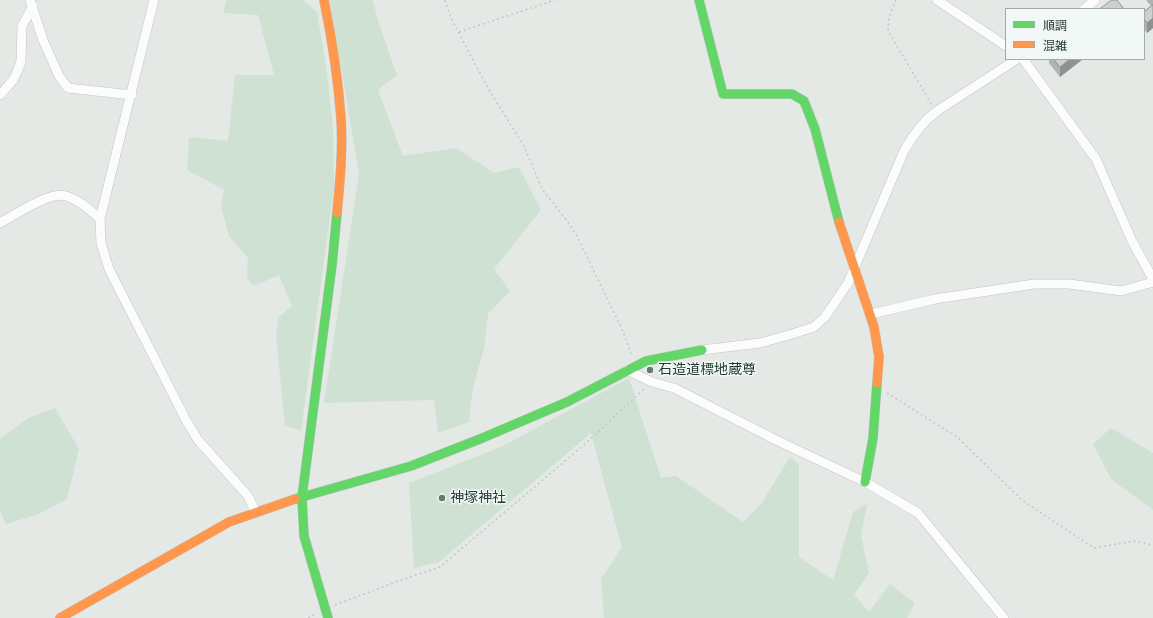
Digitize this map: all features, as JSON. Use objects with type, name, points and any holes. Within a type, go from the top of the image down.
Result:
[{"type":"street","points":[[154,0],[132,95],[100,218],[101,243],[109,270],[186,420],[198,440],[248,496],[255,511]]},
{"type":"street","points":[[324,0],[334,52],[342,120],[341,170],[332,265],[302,498],[304,536],[327,614]]},
{"type":"street","points":[[699,0],[723,94],[792,94],[804,101],[815,129],[841,232],[870,314],[880,357],[874,438],[865,482]]},
{"type":"street","points":[[937,0],[1005,45]]},
{"type":"street","points":[[1085,8],[1095,0]]},
{"type":"street","points":[[31,3],[43,40],[59,76],[68,88],[132,95]]},
{"type":"street","points":[[0,95],[13,80],[18,70],[21,61],[22,26],[31,3]]},
{"type":"street","points":[[60,618],[229,522],[255,511],[411,466],[453,450],[567,402],[636,365],[665,356],[760,343],[814,327],[825,317],[836,302],[854,269],[904,151],[914,134],[926,119],[1015,60]]},
{"type":"street","points":[[870,314],[935,299],[1034,284],[1075,285],[1121,291],[1153,281],[1132,241],[1096,159],[1024,60]]},
{"type":"street","points":[[0,223],[43,200],[56,195],[65,195],[77,201],[100,218]]},
{"type":"street","points":[[627,370],[652,382],[674,388],[865,482],[918,513],[1004,618]]},
{"type":"path","points":[[445,0],[451,18],[490,92],[524,146],[542,189],[577,236],[622,329],[636,365]]},
{"type":"path","points":[[459,32],[556,0]]},
{"type":"path","points":[[896,0],[889,17],[888,31],[937,111]]},
{"type":"path","points":[[308,618],[327,614],[395,582],[440,567],[584,445],[652,382]]},
{"type":"path","points":[[877,388],[957,437],[1023,501],[1094,548],[1134,541],[1153,545]]},
{"type":"green space","points":[[226,0],[303,0],[317,12],[326,66],[333,127],[334,187],[301,431],[285,425],[276,335],[279,317],[292,306],[279,275],[254,286],[247,278],[248,258],[229,236],[221,207],[224,190],[187,170],[189,137],[228,141],[235,75],[274,75],[258,15],[223,13]]},
{"type":"green space","points":[[330,0],[373,0],[377,18],[397,75],[378,90],[403,156],[456,148],[494,173],[519,167],[541,210],[494,269],[510,291],[488,314],[484,349],[473,387],[469,422],[438,433],[434,400],[324,403],[359,174]]},
{"type":"green space","points":[[629,378],[661,478],[676,476],[743,522],[761,504],[790,457],[799,465],[799,557],[833,580],[853,512],[867,504],[861,535],[869,573],[854,595],[869,612],[890,584],[915,603],[907,618],[604,618],[601,579],[622,548],[591,433],[439,562],[414,568],[409,483],[503,446]]},
{"type":"green space","points":[[55,408],[79,449],[67,499],[39,514],[6,524],[0,510],[0,439],[28,418]]},
{"type":"green space","points":[[1111,428],[1153,453],[1153,510],[1111,479],[1093,444]]},
{"type":"building","points":[[1112,0],[1117,0],[1123,8],[1101,8]]},
{"type":"building","points":[[1153,5],[1153,18],[1147,23],[1145,20],[1145,11]]},
{"type":"building","points":[[1055,60],[1069,60],[1060,67]]},
{"type":"traffic: fast","points":[[699,0],[723,94],[792,94],[804,101],[815,129],[839,222]]},
{"type":"traffic: fast","points":[[328,618],[304,536],[302,497],[332,265],[337,213]]},
{"type":"traffic: fast","points":[[295,499],[411,466],[480,439],[567,402],[646,361],[702,350]]},
{"type":"traffic: fast","points":[[865,482],[873,438],[877,383]]},
{"type":"traffic: slow","points":[[324,0],[330,29],[342,130],[337,213]]},
{"type":"traffic: slow","points":[[839,222],[874,327],[879,357],[877,383]]},
{"type":"traffic: slow","points":[[60,618],[229,522],[295,499]]},
{"type":"place","name":"石造道標地蔵尊","points":[[650,370]]},
{"type":"place","name":"神塚神社","points":[[442,498]]}]
